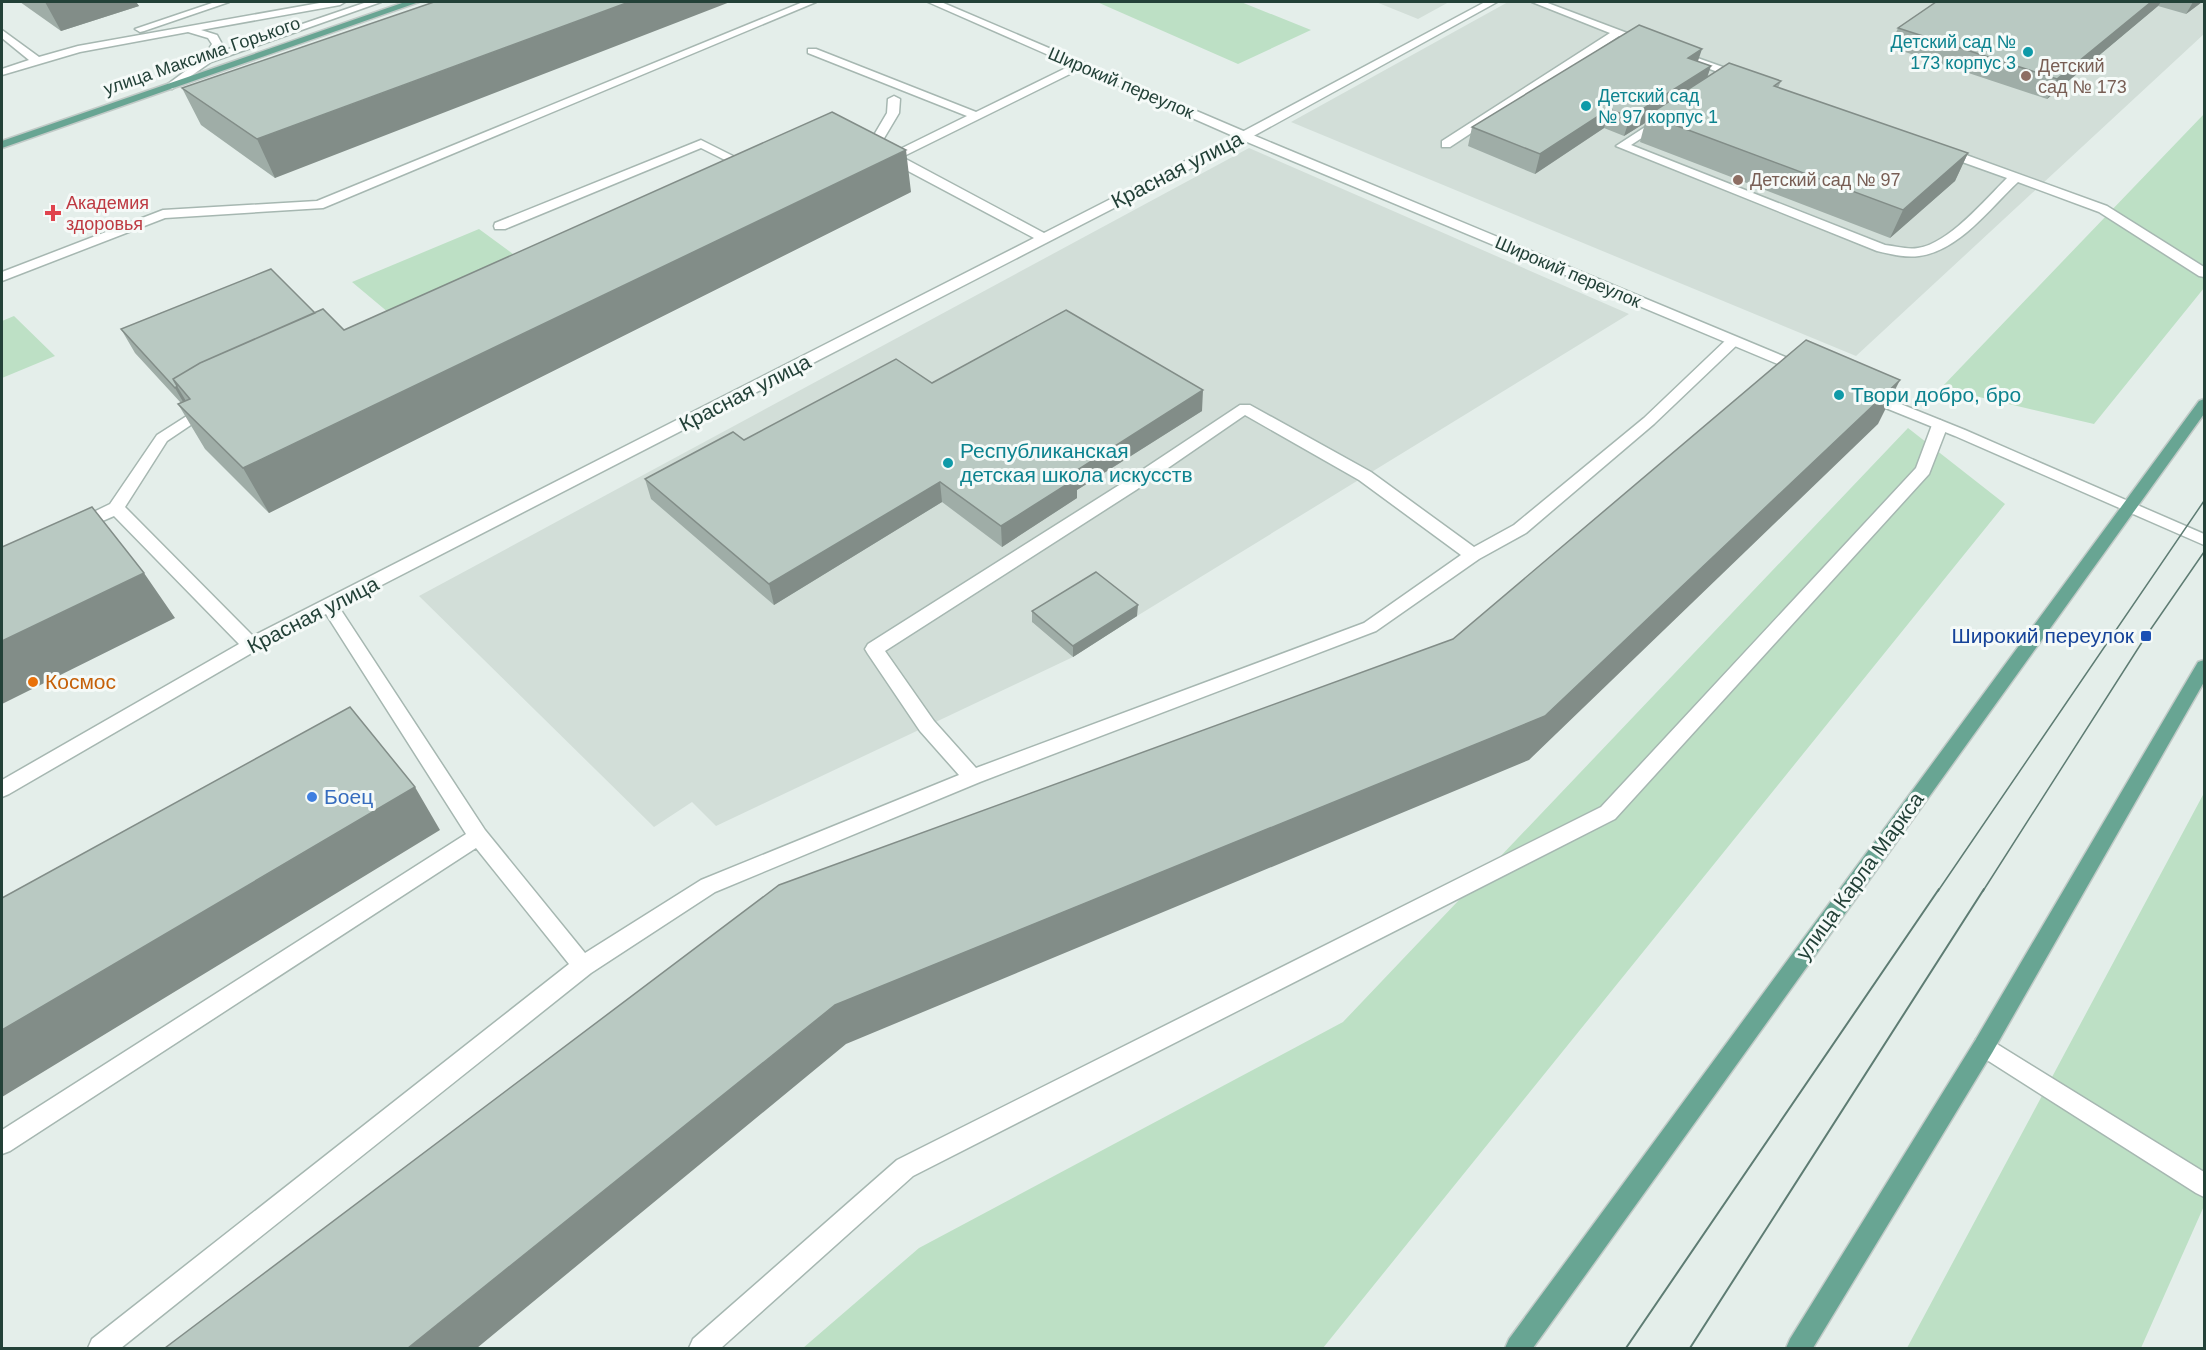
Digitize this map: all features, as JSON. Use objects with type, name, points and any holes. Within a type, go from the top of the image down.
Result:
[{"type":"main road","name":"улица Максима Горького","points":[[2,145],[414,2]]},
{"type":"main road","name":"улица Карла Маркса","points":[[1518,1348],[2127,508],[2205,404]]},
{"type":"main road","points":[[1799,1348],[1984,1046],[2205,667]]},
{"type":"street","points":[[2,72],[224,2]]},
{"type":"street","points":[[78,49],[340,2]]},
{"type":"street","points":[[172,86],[207,60],[376,2]]},
{"type":"street","points":[[2,277],[163,214],[319,205],[811,2]]},
{"type":"street","name":"Широкий переулок","points":[[933,2],[1244,136],[1820,377]]},
{"type":"street","name":"Красная улица","points":[[2,789],[251,645],[330,607],[1244,136],[1492,2]]},
{"type":"street","points":[[1537,2],[1660,47]]},
{"type":"street","points":[[185,30],[212,35],[217,44],[207,60]]},
{"type":"street","points":[[1446,144],[1618,32]]},
{"type":"street","points":[[2,33],[37,61]]},
{"type":"street","points":[[812,51],[976,116]]},
{"type":"street","points":[[1681,55],[1738,76],[1714,86]]},
{"type":"street","points":[[893,157],[1080,65]]},
{"type":"street","points":[[894,99],[893,113],[864,150],[893,157],[1045,239]]},
{"type":"street","points":[[1677,110],[1622,146],[1882,248],[1923,252],[1941,245],[2016,177]]},
{"type":"street","points":[[500,226],[701,144],[760,169],[734,180]]},
{"type":"street","points":[[1928,146],[2103,209],[2205,273]]},
{"type":"street","points":[[101,1348],[583,966],[708,886],[973,777],[1370,627],[1473,555],[1520,529],[1649,421],[1732,342]]},
{"type":"street","points":[[1853,390],[1940,425],[2205,540]]},
{"type":"street","points":[[64,533],[116,508],[162,438],[219,402]]},
{"type":"street","points":[[973,777],[927,726],[874,649],[1130,486],[1245,408],[1365,476],[1473,555]]},
{"type":"street","points":[[702,1348],[905,1168],[1608,813],[1923,470],[1940,425]]},
{"type":"street","points":[[116,508],[251,645]]},
{"type":"street","points":[[330,607],[478,836],[583,966]]},
{"type":"street","points":[[2,1143],[478,836]]},
{"type":"street","points":[[1984,1046],[2205,1185]]},
{"type":"shaded area","points":[[1376,2],[1449,2],[1418,19]]},
{"type":"shaded area","name":"Детский сад № 97","points":[[1508,2],[2204,2],[2204,34],[1856,356],[1291,122]]},
{"type":"shaded area","points":[[1249,148],[1629,314],[1137,616],[1033,623],[1073,657],[716,826],[692,802],[654,827],[419,596]]},
{"type":"green space","points":[[1097,2],[1241,2],[1311,30],[1238,64]]},
{"type":"green space","points":[[2204,114],[2204,288],[2094,424],[1941,388]]},
{"type":"green space","points":[[479,229],[517,257],[389,313],[352,282]]},
{"type":"green space","points":[[14,316],[55,356],[2,378],[2,321]]},
{"type":"green space","points":[[1908,428],[2005,504],[1323,1348],[803,1348],[919,1248],[1343,1022]]},
{"type":"green space","points":[[2204,793],[2204,1206],[2141,1348],[1907,1348]]},
{"type":"building","points":[[434,2],[629,2],[257,139],[182,88]]},
{"type":"building","points":[[1936,2],[2151,2],[2057,79],[1898,28]]},
{"type":"building","name":"Детский сад № 97 корпус 1","points":[[1639,25],[1702,49],[1688,58],[1711,66],[1630,117],[1609,109],[1540,154],[1472,127]]},
{"type":"building","points":[[1729,63],[1781,81],[1774,86],[1968,153],[1903,210],[1648,115]]},
{"type":"building","points":[[832,112],[906,150],[243,468],[178,404],[190,399],[173,379],[200,363],[323,309],[344,330]]},
{"type":"building","points":[[271,269],[315,313],[200,363],[173,379],[177,386],[175,388],[121,329]]},
{"type":"building","name":"Республиканская детская школа искусств","points":[[1066,310],[1203,390],[1071,474],[1077,478],[1001,526],[940,482],[769,584],[645,479],[733,432],[744,440],[896,359],[932,383]]},
{"type":"building","points":[[1806,340],[1900,380],[1545,716],[835,1005],[408,1348],[165,1348],[779,885],[1453,639]]},
{"type":"building","points":[[92,507],[144,573],[2,641],[2,547]]},
{"type":"building","points":[[1096,572],[1138,605],[1073,646],[1032,611]]},
{"type":"building","points":[[350,707],[415,787],[2,1030],[2,898]]},
{"type":"tram line","points":[[1938,891],[2204,501]]},
{"type":"tram line","points":[[1983,891],[2146,636],[2204,552]]},
{"type":"tram line","points":[[1626,1348],[1939,889]]},
{"type":"tram line","points":[[1690,1348],[1984,889]]},
{"type":"place","name":"Детский сад № 173 корпус 3","points":[[2028,52]]},
{"type":"place","name":"Детский сад № 173","points":[[2026,76]]},
{"type":"place","name":"Детский сад № 97 корпус 1","points":[[1586,106]]},
{"type":"place","name":"Детский сад № 97","points":[[1738,180]]},
{"type":"place","name":"Академия здоровья","points":[[53,213]]},
{"type":"place","name":"Твори добро, бро","points":[[1839,395]]},
{"type":"place","name":"Республиканская детская школа искусств","points":[[948,463]]},
{"type":"place","name":"Широкий переулок","points":[[2146,636]]},
{"type":"place","name":"Космос","points":[[33,682]]},
{"type":"place","name":"Боец","points":[[312,797]]}]
